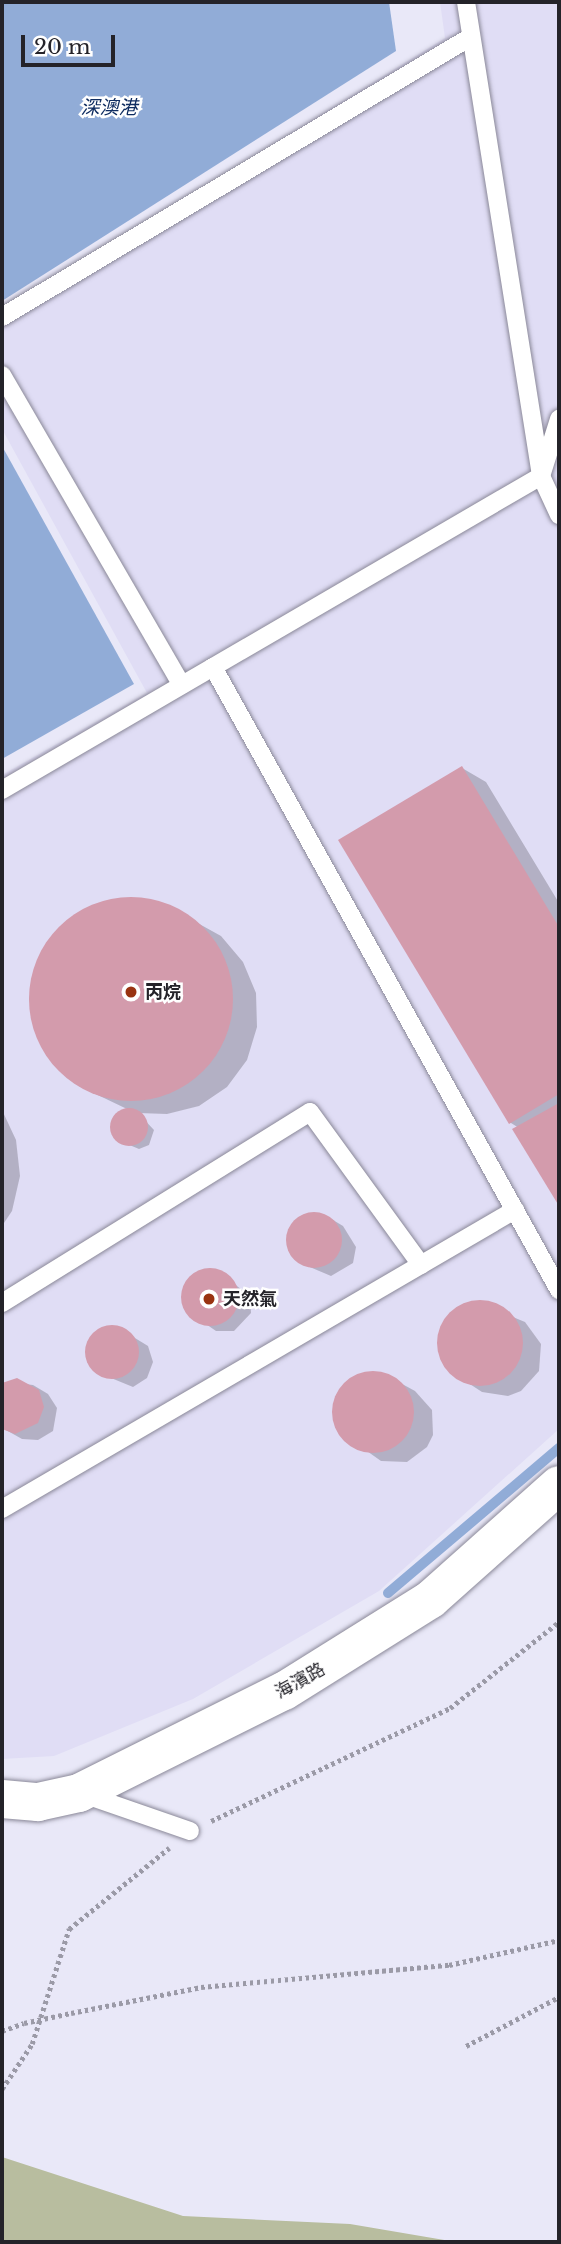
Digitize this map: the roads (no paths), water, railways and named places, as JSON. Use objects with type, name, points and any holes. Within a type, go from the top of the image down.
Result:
[{"type":"main road","name":"海濱路","points":[[2,1799],[38,1802],[79,1793],[284,1691],[359,1648],[432,1599],[559,1485]]},
{"type":"lane","points":[[466,2],[469,37],[541,476],[559,515]]},
{"type":"lane","points":[[2,317],[469,37]]},
{"type":"lane","points":[[2,375],[182,685]]},
{"type":"lane","points":[[2,790],[541,476],[559,419]]},
{"type":"lane","points":[[213,667],[559,1290]]},
{"type":"lane","points":[[2,1303],[310,1112],[421,1265]]},
{"type":"lane","points":[[2,1508],[515,1210]]},
{"type":"lane","points":[[79,1793],[190,1831]]},
{"type":"water","name":"深澳港","points":[[2,2],[389,2],[396,51],[2,301]]},
{"type":"water","points":[[2,446],[134,684],[2,759]]},
{"type":"waterway","points":[[388,1593],[559,1448]]},
{"type":"place","name":"丙烷","points":[[131,992]]},
{"type":"place","name":"天然氣","points":[[209,1299]]}]
